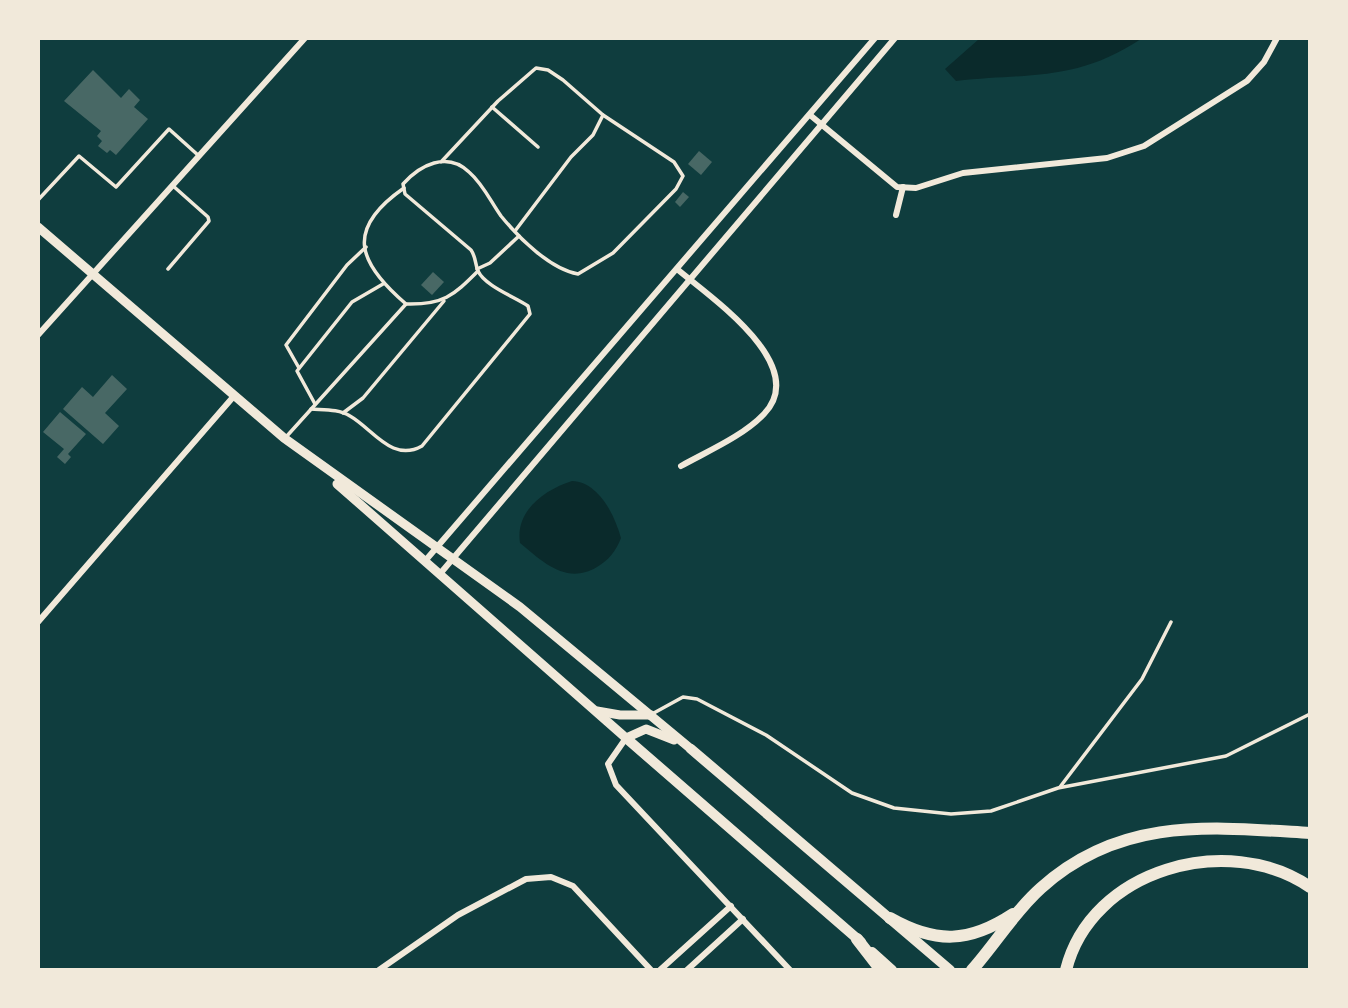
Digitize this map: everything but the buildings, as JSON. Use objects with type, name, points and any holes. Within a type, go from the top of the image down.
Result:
[{"type":"highway","points":[[972,970],[1020,910],[1060,872],[1092,852],[1146,833],[1182,828],[1310,833]]},
{"type":"highway","points":[[1066,970],[1074,945],[1099,911],[1120,893],[1170,868],[1211,861],[1242,862],[1282,873],[1310,887]]},
{"type":"highway","points":[[890,918],[927,935],[960,937],[992,928],[1020,910]]},
{"type":"highway","points":[[857,939],[881,970]]},
{"type":"main road","points":[[38,226],[299,450],[892,970]]},
{"type":"main road","points":[[299,450],[520,607],[950,970]]},
{"type":"main road","points":[[595,711],[620,715],[651,715]]},
{"type":"main road","points":[[626,738],[646,729],[660,732],[691,749]]},
{"type":"street","points":[[38,335],[305,38]]},
{"type":"street","points":[[425,562],[875,38]]},
{"type":"street","points":[[439,575],[895,38]]},
{"type":"street","points":[[810,115],[884,179],[903,187],[916,188],[963,173],[1107,158],[1144,146],[1247,81],[1264,62],[1277,38]]},
{"type":"street","points":[[896,215],[903,187]]},
{"type":"street","points":[[677,269],[762,346],[774,365],[778,382],[770,406],[753,424],[681,466]]},
{"type":"street","points":[[38,622],[234,396]]},
{"type":"street","points":[[626,738],[608,764],[616,785],[790,970]]},
{"type":"street","points":[[379,970],[458,915],[526,879],[551,877],[579,891],[651,970]]},
{"type":"street","points":[[660,970],[731,906]]},
{"type":"street","points":[[687,970],[743,919]]},
{"type":"lane","points":[[311,409],[343,413],[394,448],[409,451],[422,446],[530,314],[528,306],[478,270],[471,250],[405,194],[403,184],[415,170],[433,162],[441,162],[468,170],[519,236],[567,272],[578,274],[613,253],[676,189],[683,176],[674,162],[603,115],[564,80],[548,70],[536,68],[492,107],[441,162]]},
{"type":"lane","points":[[492,107],[538,147]]},
{"type":"lane","points":[[514,231],[571,157],[593,135],[603,115]]},
{"type":"lane","points":[[38,200],[79,156],[116,187],[169,129],[199,156]]},
{"type":"lane","points":[[168,269],[209,221],[172,186]]},
{"type":"lane","points":[[404,188],[385,201],[370,218],[363,236],[366,247],[383,284],[406,304],[429,305],[444,300]]},
{"type":"lane","points":[[343,413],[363,398],[444,300],[519,236]]},
{"type":"lane","points":[[299,368],[286,345],[347,265],[366,247]]},
{"type":"lane","points":[[315,405],[296,372],[352,302],[383,284]]},
{"type":"lane","points":[[284,438],[406,304]]},
{"type":"lane","points":[[1058,789],[1142,679],[1171,622]]},
{"type":"lane","points":[[651,715],[684,697],[697,699],[766,735],[852,793],[912,811],[951,814],[991,811],[1058,789],[1226,755],[1310,714]]},
{"type":"water","points":[[979,39],[1141,39],[1095,63],[1073,69],[1029,76],[956,81],[945,69]]},
{"type":"water","points":[[572,481],[590,487],[604,500],[621,538],[605,561],[586,572],[576,574],[556,569],[520,543],[522,521],[534,503],[551,490]]}]
